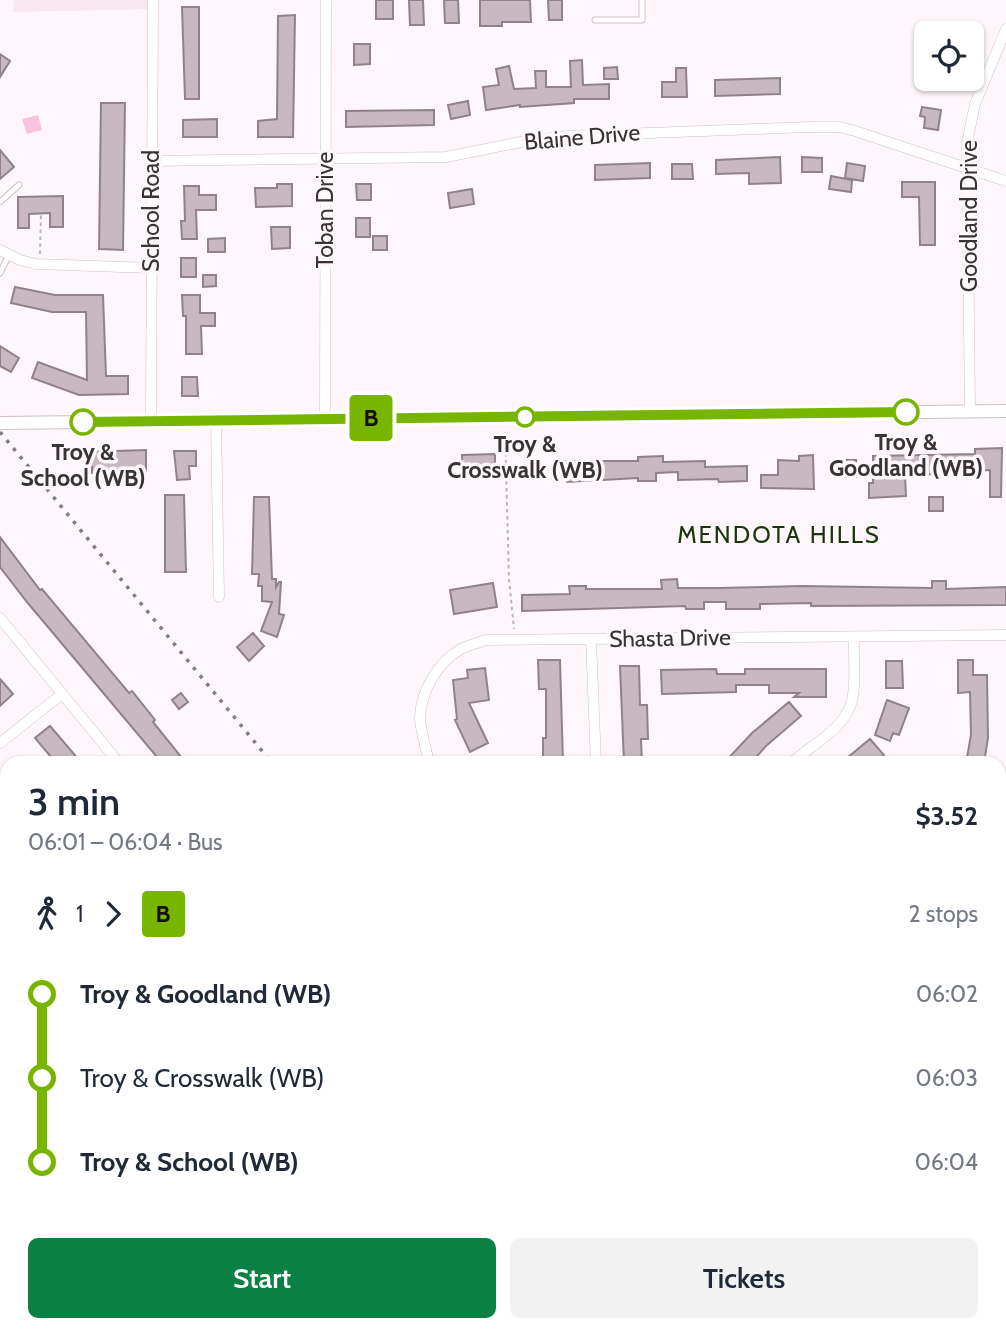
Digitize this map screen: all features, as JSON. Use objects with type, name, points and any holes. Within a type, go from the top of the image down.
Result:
[{"type":"street","name":"School Road","points":[[151,421],[153,0]]},
{"type":"street","name":"Toban Drive","points":[[325,419],[326,0]]},
{"type":"street","name":"Goodland Drive","points":[[970,411],[967,143],[975,103],[1006,29]]},
{"type":"street","name":"Blaine Drive","points":[[151,161],[446,157],[522,142],[601,133],[840,127],[1006,181]]},
{"type":"street","points":[[4,252],[28,262],[51,266],[150,268]]},
{"type":"street","points":[[0,423],[1006,411]]},
{"type":"street","points":[[216,420],[219,597]]},
{"type":"street","points":[[0,618],[113,756]]},
{"type":"street","name":"Shasta Drive","points":[[427,756],[420,717],[425,693],[433,676],[447,659],[461,649],[486,640],[1006,635]]},
{"type":"street","points":[[800,756],[835,727],[848,711],[852,699],[853,637]]},
{"type":"street","points":[[591,640],[596,756]]},
{"type":"street","points":[[0,743],[62,694]]},
{"type":"lane","points":[[595,20],[642,20],[642,0]]},
{"type":"lane","points":[[0,202],[19,184]]},
{"type":"lane","points":[[0,273],[4,252]]},
{"type":"path","points":[[39,257],[41,213]]},
{"type":"path","points":[[505,432],[509,579],[515,640]]},
{"type":"shaded area","points":[[14,0],[153,0],[152,9],[13,12]]},
{"type":"shaded area","points":[[38,115],[42,130],[27,134],[22,119]]},
{"type":"building","points":[[376,0],[393,0],[393,19],[376,19]]},
{"type":"building","points":[[409,0],[423,0],[424,25],[410,25]]},
{"type":"building","points":[[444,0],[458,0],[459,23],[445,23]]},
{"type":"building","points":[[480,0],[530,0],[531,22],[502,22],[502,26],[480,26]]},
{"type":"building","points":[[548,0],[562,0],[562,20],[549,20]]},
{"type":"building","points":[[182,7],[199,7],[199,99],[185,99]]},
{"type":"building","points":[[295,15],[293,137],[258,137],[258,121],[277,119],[278,16]]},
{"type":"building","points":[[354,44],[370,44],[370,64],[354,65]]},
{"type":"building","points":[[0,54],[10,61],[0,77]]},
{"type":"building","points":[[582,60],[583,85],[609,84],[609,99],[574,99],[574,103],[520,105],[486,110],[483,87],[499,85],[496,69],[509,66],[514,89],[536,88],[535,71],[546,71],[546,87],[571,87],[570,61]]},
{"type":"building","points":[[617,67],[618,79],[604,79],[604,68]]},
{"type":"building","points":[[676,68],[686,68],[687,97],[662,97],[662,82],[676,82]]},
{"type":"building","points":[[780,78],[780,94],[715,96],[715,80]]},
{"type":"building","points":[[468,101],[470,115],[451,119],[448,105]]},
{"type":"building","points":[[101,103],[125,103],[123,250],[99,249]]},
{"type":"building","points":[[922,107],[941,110],[938,130],[924,128],[925,117],[920,116]]},
{"type":"building","points":[[434,110],[434,125],[346,127],[346,111]]},
{"type":"building","points":[[217,119],[217,137],[183,137],[183,120]]},
{"type":"building","points":[[0,150],[14,167],[0,179]]},
{"type":"building","points":[[780,157],[781,183],[749,184],[749,173],[716,174],[716,160]]},
{"type":"building","points":[[802,157],[822,158],[822,172],[802,172]]},
{"type":"building","points":[[650,163],[650,178],[595,180],[595,165]]},
{"type":"building","points":[[847,163],[865,166],[863,181],[845,178]]},
{"type":"building","points":[[672,164],[692,164],[693,179],[672,179]]},
{"type":"building","points":[[831,176],[852,180],[851,192],[829,189]]},
{"type":"building","points":[[902,182],[935,182],[935,245],[920,245],[919,197],[902,197]]},
{"type":"building","points":[[277,184],[292,184],[292,206],[256,207],[255,188],[277,188]]},
{"type":"building","points":[[356,184],[371,184],[371,200],[357,200]]},
{"type":"building","points":[[184,186],[199,186],[199,195],[216,195],[216,210],[196,210],[197,239],[182,239],[181,221],[185,221]]},
{"type":"building","points":[[472,189],[474,204],[450,208],[448,193]]},
{"type":"building","points":[[63,196],[63,227],[50,227],[50,213],[29,214],[29,228],[18,228],[18,197]]},
{"type":"building","points":[[356,218],[370,218],[370,237],[356,237]]},
{"type":"building","points":[[271,227],[290,227],[290,248],[272,249]]},
{"type":"building","points":[[373,236],[387,236],[387,250],[373,250]]},
{"type":"building","points":[[225,238],[225,252],[208,252],[208,239]]},
{"type":"building","points":[[181,258],[196,258],[196,277],[181,277]]},
{"type":"building","points":[[203,275],[216,275],[216,286],[203,287]]},
{"type":"building","points":[[15,287],[55,295],[103,295],[106,376],[128,376],[128,394],[79,395],[32,378],[38,362],[87,380],[86,312],[52,312],[11,303]]},
{"type":"building","points":[[182,295],[200,295],[200,313],[215,313],[215,326],[201,326],[202,354],[186,354],[186,316],[183,316]]},
{"type":"building","points":[[0,346],[19,358],[11,372],[0,366]]},
{"type":"building","points":[[182,377],[197,377],[198,396],[182,396]]},
{"type":"building","points":[[1002,448],[1001,497],[990,497],[990,470],[905,475],[906,496],[869,498],[869,483],[873,483],[873,456],[975,454],[975,449]]},
{"type":"building","points":[[146,450],[146,476],[104,477],[104,473],[92,473],[92,467],[84,467],[83,452]]},
{"type":"building","points":[[174,451],[196,451],[196,466],[189,466],[190,479],[177,480]]},
{"type":"building","points":[[495,454],[495,472],[462,473],[462,455]]},
{"type":"building","points":[[813,455],[814,489],[761,488],[761,475],[778,475],[778,460],[799,461],[799,456]]},
{"type":"building","points":[[663,456],[663,462],[705,461],[705,467],[747,466],[747,481],[678,480],[678,472],[656,473],[656,481],[638,481],[638,478],[567,482],[566,476],[557,476],[557,461],[638,461],[638,457]]},
{"type":"building","points":[[837,460],[856,460],[856,477],[837,477]]},
{"type":"building","points":[[165,495],[184,495],[186,572],[165,572]]},
{"type":"building","points":[[254,497],[269,497],[272,579],[276,579],[276,587],[281,582],[279,614],[284,615],[277,637],[261,631],[272,602],[262,601],[262,586],[258,586],[259,574],[252,574]]},
{"type":"building","points":[[929,497],[943,497],[943,511],[929,511]]},
{"type":"building","points":[[0,537],[40,590],[42,589],[129,693],[132,691],[180,756],[156,756],[0,567]]},
{"type":"building","points":[[677,579],[678,588],[932,588],[932,581],[946,581],[946,589],[1006,587],[1006,605],[811,606],[811,603],[760,604],[760,609],[726,609],[726,602],[704,602],[704,609],[686,609],[685,606],[522,611],[522,595],[570,594],[569,586],[586,586],[586,589],[662,589],[661,580]]},
{"type":"building","points":[[493,583],[497,607],[454,614],[450,590]]},
{"type":"building","points":[[253,633],[264,646],[249,661],[237,647]]},
{"type":"building","points":[[538,660],[560,660],[563,756],[543,756],[543,738],[546,738],[546,689],[539,689]]},
{"type":"building","points":[[958,660],[973,660],[973,675],[987,675],[988,738],[985,756],[967,756],[971,735],[970,692],[958,693]]},
{"type":"building","points":[[886,661],[902,661],[903,688],[886,688]]},
{"type":"building","points":[[620,666],[639,666],[640,705],[647,705],[648,739],[641,739],[642,756],[624,756]]},
{"type":"building","points":[[485,668],[489,700],[469,703],[488,743],[470,752],[455,720],[453,680],[468,678],[467,670]]},
{"type":"building","points":[[716,669],[717,674],[745,674],[745,669],[826,669],[826,697],[794,697],[799,693],[769,693],[769,685],[736,685],[736,692],[662,694],[661,670]]},
{"type":"building","points":[[0,679],[13,694],[0,706]]},
{"type":"building","points":[[181,693],[188,702],[179,709],[172,700]]},
{"type":"building","points":[[887,700],[909,708],[899,735],[893,733],[890,741],[875,735]]},
{"type":"building","points":[[789,702],[801,716],[757,756],[731,756],[752,733]]},
{"type":"building","points":[[50,726],[75,756],[50,756],[35,738]]},
{"type":"building","points":[[870,739],[884,755],[883,756],[849,756]]},
{"type":"railway","points":[[0,432],[266,756]]},
{"type":"bus line","name":"B","points":[[83,422],[906,412]]},
{"type":"place","name":"Troy & Goodland (WB)","points":[[906,412]]},
{"type":"place","name":"Troy & Crosswalk (WB)","points":[[525,417]]},
{"type":"place","name":"Troy & School (WB)","points":[[83,422]]},
{"type":"district","name":"MENDOTA HILLS","points":[[779,534]]}]
